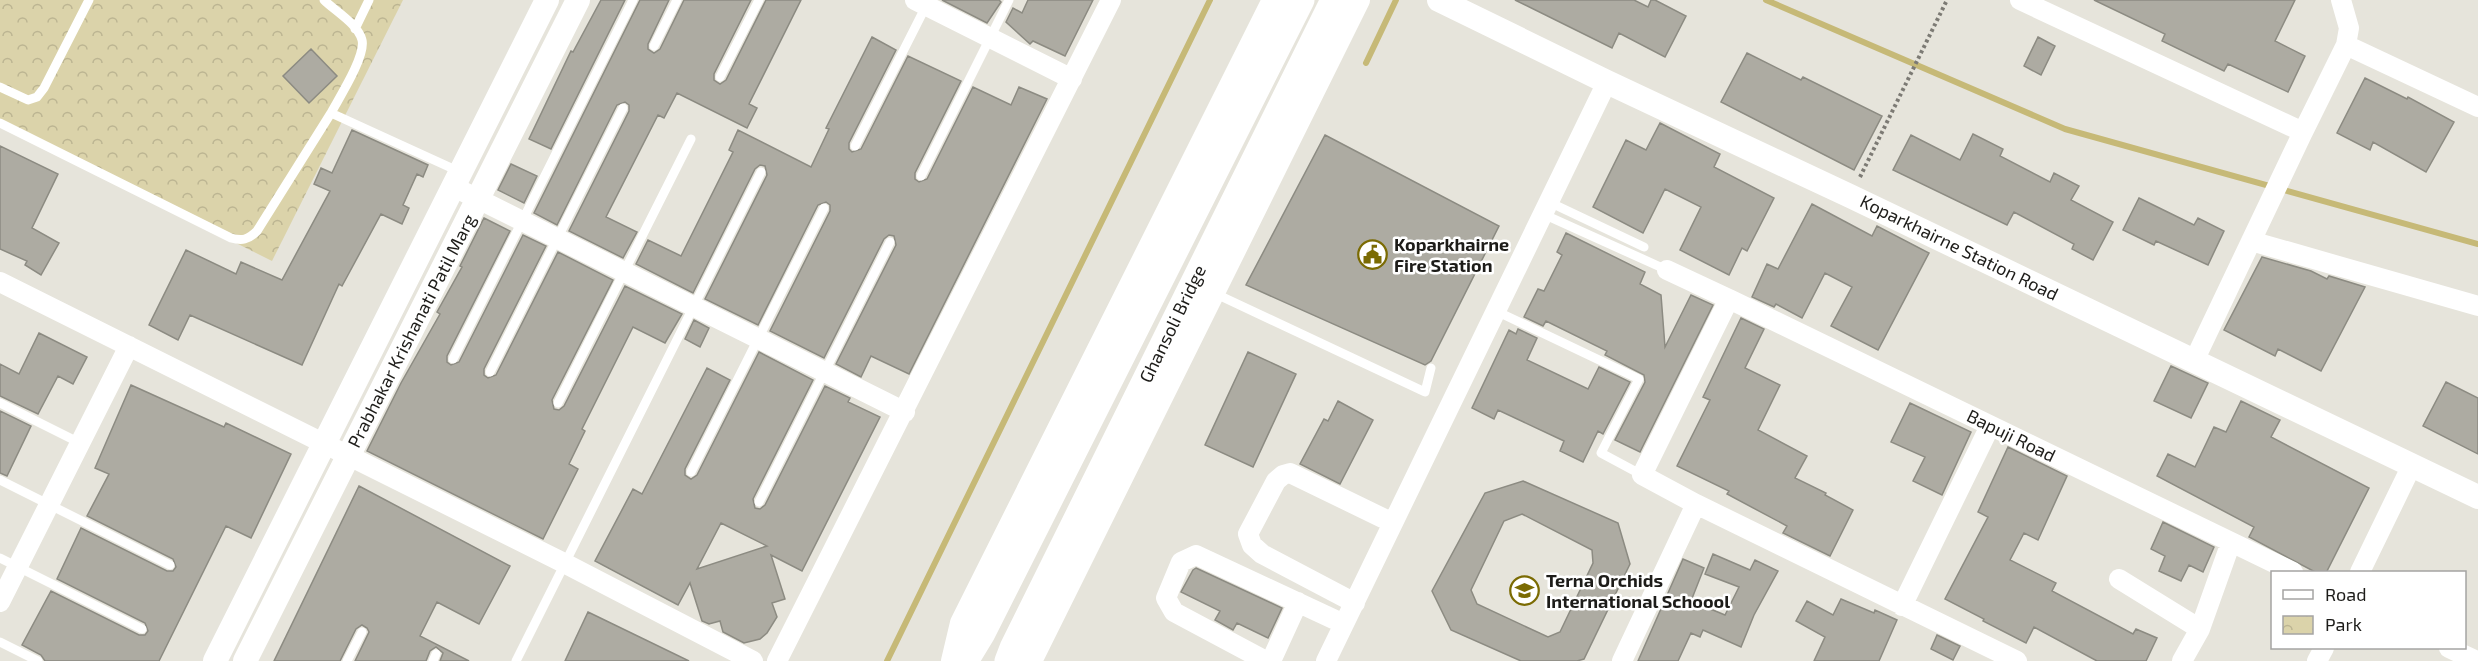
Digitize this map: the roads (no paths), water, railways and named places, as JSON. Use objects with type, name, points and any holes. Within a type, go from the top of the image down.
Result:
[{"type":"main road","name":"Ghansoli Bridge","points":[[965,661],[982,633],[1301,0]]},
{"type":"main road","name":"Ghansoli Bridge","points":[[1017,657],[1334,0]]},
{"type":"street","name":"Prabhakar Krishanati Patil Marg","points":[[215,661],[547,0]]},
{"type":"street","name":"Prabhakar Krishanati Patil Marg","points":[[245,661],[578,0]]},
{"type":"street","points":[[777,661],[905,412],[1111,0]]},
{"type":"street","points":[[953,661],[962,623],[1274,0]]},
{"type":"street","points":[[1017,657],[1214,293],[1359,0]]},
{"type":"street","name":"Koparkhairne Station Road","points":[[1439,0],[2478,497]]},
{"type":"street","points":[[2020,0],[2303,132]]},
{"type":"street","points":[[2194,361],[2346,45],[2349,28],[2341,0]]},
{"type":"street","points":[[920,3],[1072,79]]},
{"type":"street","points":[[2346,45],[2478,107]]},
{"type":"street","points":[[1326,661],[1607,82]]},
{"type":"street","points":[[457,180],[479,199],[905,412]]},
{"type":"street","points":[[2251,241],[2478,306]]},
{"type":"street","name":"Bapuji Road","points":[[1667,270],[2290,571]]},
{"type":"street","points":[[0,282],[566,564],[753,661]]},
{"type":"street","points":[[1729,299],[1642,475],[1696,504],[2017,661]]},
{"type":"street","points":[[0,602],[9,563],[49,504],[129,346]]},
{"type":"street","points":[[1902,606],[1990,426]]},
{"type":"street","points":[[2361,571],[2412,465]]},
{"type":"street","points":[[1354,603],[1262,554],[1252,545],[1248,534],[1276,481],[1290,473],[1393,523]]},
{"type":"street","points":[[1622,661],[1696,504]]},
{"type":"street","points":[[2182,661],[2199,629],[2231,542]]},
{"type":"street","points":[[1266,661],[1174,612],[1166,598],[1181,562],[1196,555],[1344,624]]},
{"type":"street","points":[[2119,579],[2199,629]]},
{"type":"street","points":[[1271,661],[1298,602]]},
{"type":"street","points":[[2451,649],[2477,661]]},
{"type":"lane","points":[[0,87],[28,100],[37,97],[44,88],[89,0]]},
{"type":"lane","points":[[0,123],[231,238],[241,240],[249,238],[257,231],[331,113],[362,52],[362,40],[356,29],[324,0]]},
{"type":"lane","points":[[356,29],[369,0]]},
{"type":"lane","points":[[453,359],[633,0]]},
{"type":"lane","points":[[654,46],[677,0]]},
{"type":"lane","points":[[720,77],[759,0]]},
{"type":"lane","points":[[921,176],[1009,0]]},
{"type":"lane","points":[[855,146],[920,3]]},
{"type":"lane","points":[[490,372],[623,108]]},
{"type":"lane","points":[[331,113],[457,180]]},
{"type":"lane","points":[[558,403],[691,139]]},
{"type":"lane","points":[[516,661],[761,172]]},
{"type":"lane","points":[[691,472],[824,208]]},
{"type":"lane","points":[[1546,208],[1644,247]]},
{"type":"lane","points":[[1546,208],[1667,270]]},
{"type":"lane","points":[[759,502],[890,242]]},
{"type":"lane","points":[[1214,293],[1425,393],[1431,368]]},
{"type":"lane","points":[[1496,311],[1639,379],[1601,453],[1642,475]]},
{"type":"lane","points":[[0,403],[80,443]]},
{"type":"lane","points":[[0,480],[171,565]]},
{"type":"lane","points":[[9,563],[142,629]]},
{"type":"lane","points":[[347,661],[362,632]]},
{"type":"lane","points":[[0,642],[38,661]]},
{"type":"waterway","points":[[887,661],[1210,0]]},
{"type":"waterway","points":[[1366,63],[1396,0]]},
{"type":"waterway","points":[[1766,0],[2065,129],[2478,244]]},
{"type":"place","name":"Koparkhairne Fire Station","points":[[1373,255]]},
{"type":"place","name":"Terna Orchids International Schoool","points":[[1525,591]]}]
